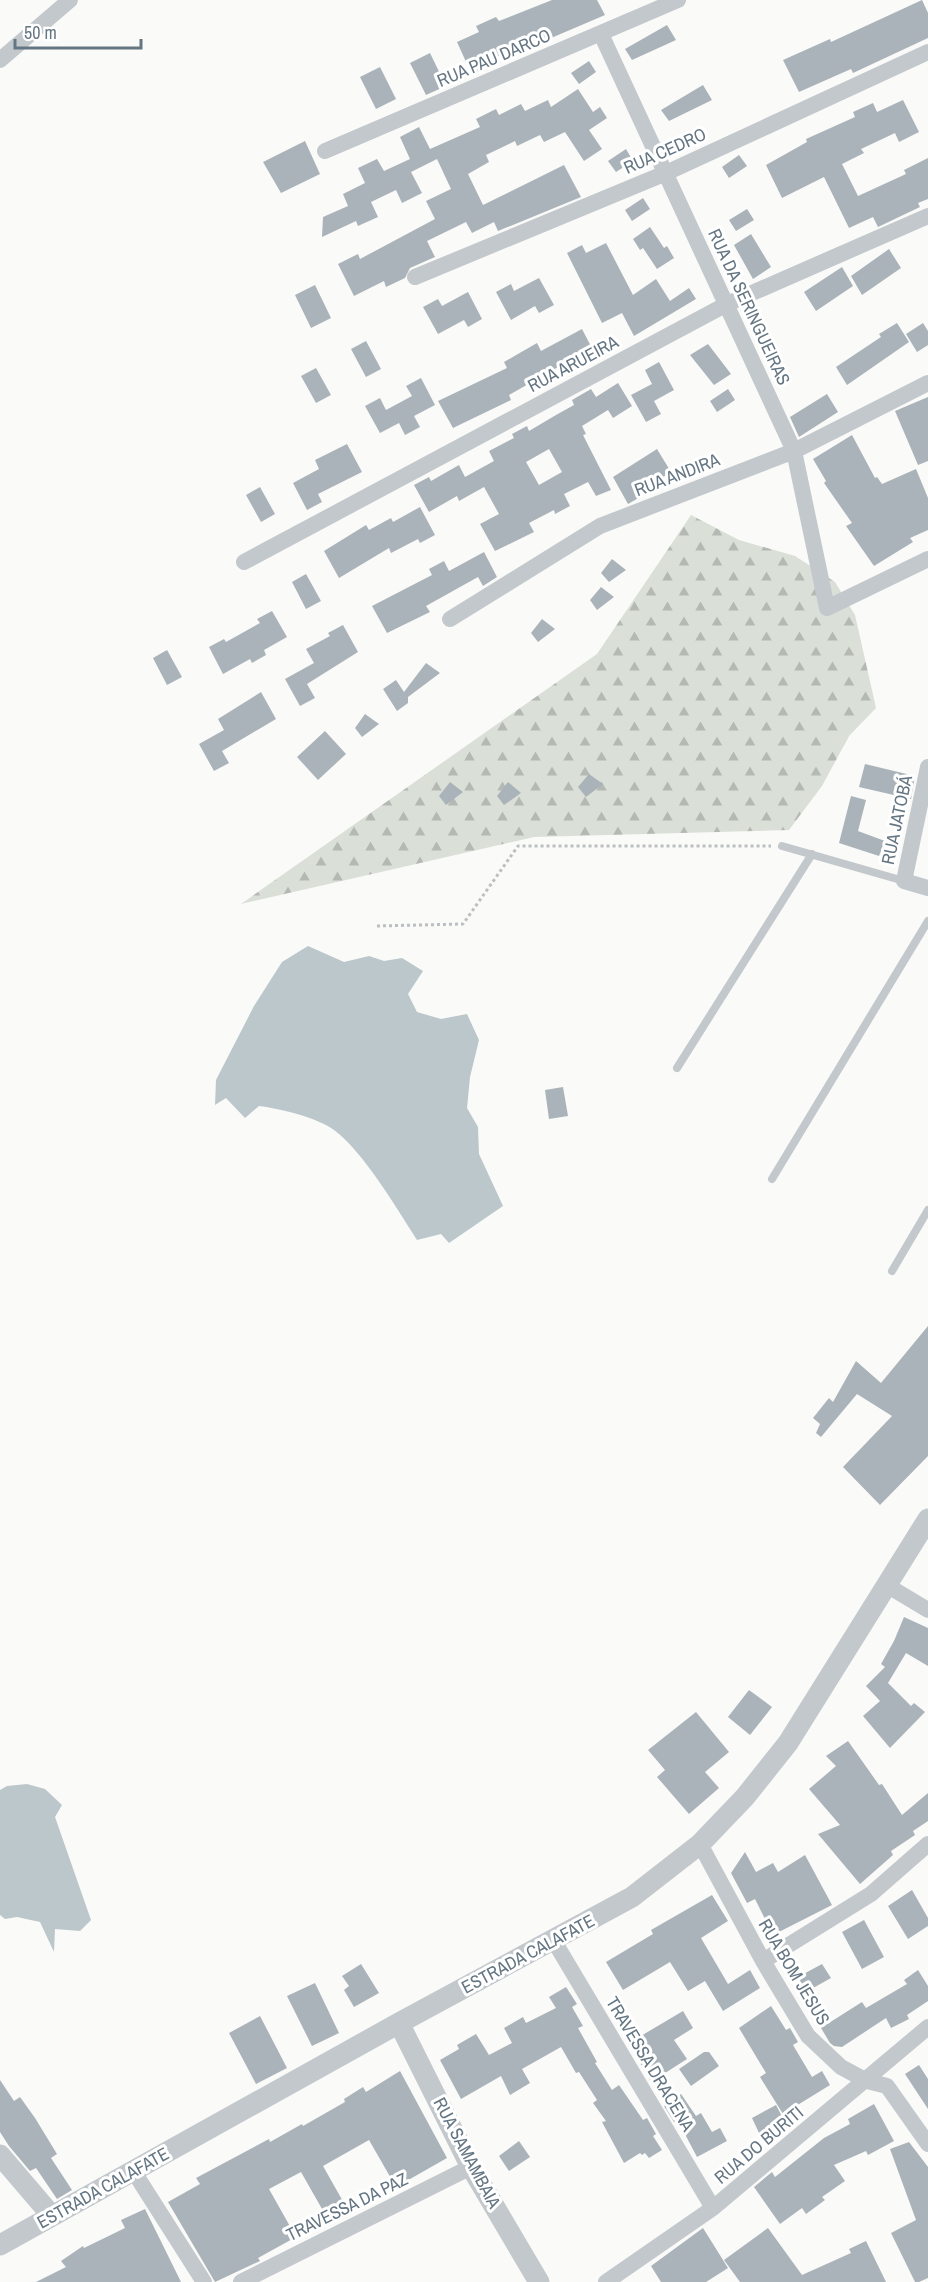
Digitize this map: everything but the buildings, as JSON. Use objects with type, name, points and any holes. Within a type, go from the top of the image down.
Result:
[{"type":"street","points":[[0,60],[70,0]]},
{"type":"street","name":"RUA PAU DARCO","points":[[325,151],[678,0]]},
{"type":"street","name":"RUA DA SERINGUEIRAS","points":[[601,34],[794,451],[827,608],[928,559]]},
{"type":"street","name":"RUA CEDRO","points":[[415,277],[666,173],[928,52]]},
{"type":"street","name":"RUA ARUEIRA","points":[[244,562],[727,304],[928,216]]},
{"type":"street","name":"RUA ANDIRA","points":[[450,619],[600,526],[794,451],[928,384]]},
{"type":"street","name":"RUA JATOBÁ","points":[[904,881],[928,767]]},
{"type":"street","points":[[904,881],[928,888]]},
{"type":"street","name":"ESTRADA CALAFATE","points":[[0,2245],[399,2022],[554,1941],[632,1897],[700,1844],[745,1797],[788,1743],[928,1519]]},
{"type":"street","points":[[888,1586],[928,1610]]},
{"type":"street","name":"RUA BOM JESUS","points":[[700,1844],[763,1960],[808,2036],[827,2056],[867,2081],[887,2086],[923,2126],[928,2144]]},
{"type":"street","points":[[763,1960],[871,1894],[928,1845]]},
{"type":"street","name":"TRAVESSA DRACENA","points":[[554,1941],[713,2208]]},
{"type":"street","name":"RUA SAMAMBAIA","points":[[399,2022],[471,2167],[539,2282]]},
{"type":"street","name":"RUA DO BURITI","points":[[606,2282],[713,2208],[867,2081],[928,2027]]},
{"type":"street","points":[[0,2155],[52,2216]]},
{"type":"street","name":"TRAVESSA DA PAZ","points":[[241,2282],[471,2167]]},
{"type":"street","points":[[134,2172],[204,2282]]},
{"type":"lane","points":[[782,846],[904,881]]},
{"type":"lane","points":[[677,1068],[812,854]]},
{"type":"lane","points":[[772,1179],[928,921]]},
{"type":"lane","points":[[892,1271],[928,1210]]},
{"type":"path","points":[[377,926],[463,924],[518,846],[782,846]]},
{"type":"green space","points":[[691,515],[739,540],[795,556],[835,582],[855,615],[876,708],[849,736],[822,786],[789,830],[534,837],[241,904],[597,654]]},
{"type":"shaded area","points":[[308,946],[344,962],[369,956],[384,961],[402,958],[423,971],[408,994],[417,1012],[441,1019],[467,1014],[479,1040],[470,1077],[467,1108],[478,1127],[479,1154],[503,1206],[449,1243],[441,1234],[417,1240],[368,1166],[345,1139],[327,1125],[298,1114],[259,1106],[245,1118],[226,1098],[215,1105],[216,1080],[254,1006],[282,962]]},
{"type":"shaded area","points":[[27,1784],[45,1789],[62,1805],[55,1817],[91,1920],[80,1931],[55,1929],[54,1952],[40,1922],[17,1917],[5,1919],[0,1915],[0,1790],[7,1786]]}]
